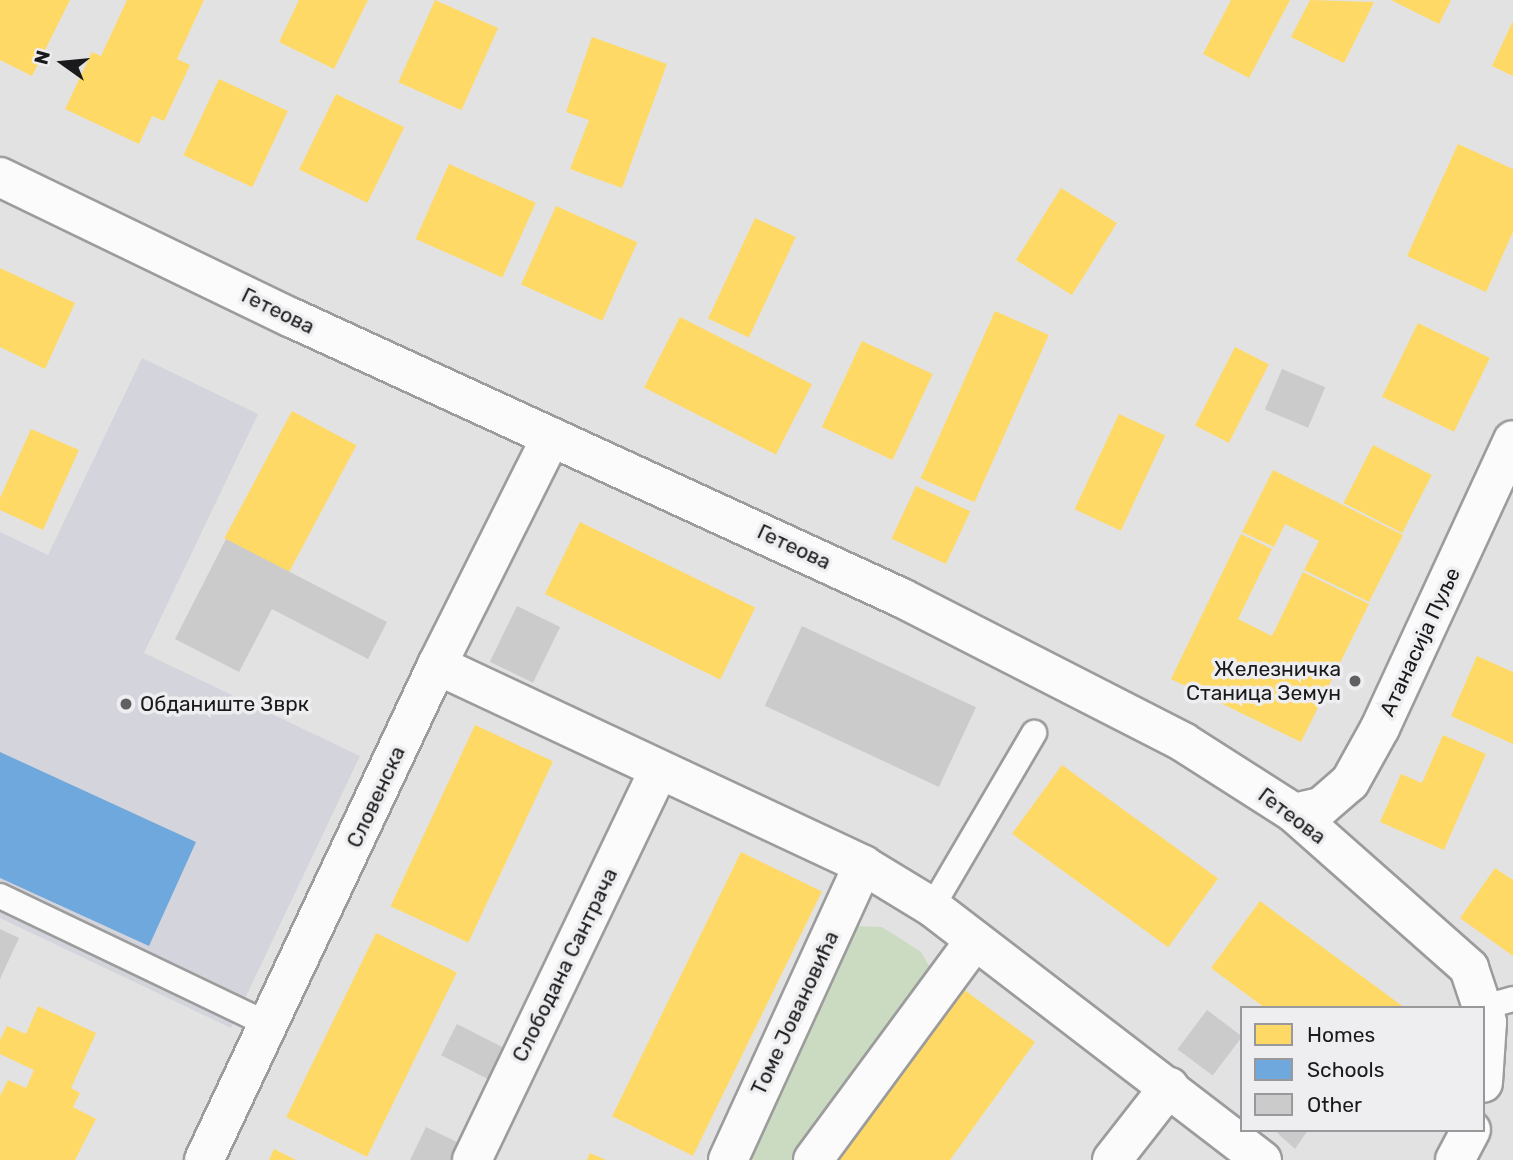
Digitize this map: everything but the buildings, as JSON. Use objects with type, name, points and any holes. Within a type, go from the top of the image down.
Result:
[{"type":"street","name":"Гетеова","points":[[0,177],[292,318],[902,598],[1183,742],[1294,813],[1469,968],[1496,1015]]},
{"type":"street","name":"Словенска","points":[[205,1160],[437,665],[551,437]]},
{"type":"street","name":"Атанасија Пуље","points":[[1294,813],[1321,807],[1350,782],[1380,728],[1513,440]]},
{"type":"street","points":[[437,665],[863,865],[932,907],[1262,1160]]},
{"type":"street","name":"Слободана Сантрача","points":[[472,1160],[659,770]]},
{"type":"street","name":"Томе Јовановића","points":[[728,1160],[863,865]]},
{"type":"street","points":[[813,1160],[975,940]]},
{"type":"street","points":[[1485,1073],[1496,1015]]},
{"type":"street","points":[[1112,1160],[1169,1087]]},
{"type":"street","points":[[1455,1160],[1470,1132]]},
{"type":"lane","points":[[932,907],[1034,733]]},
{"type":"lane","points":[[0,896],[270,1025]]},
{"type":"shaded area","name":"Обданиште Зврк","points":[[142,358],[258,414],[144,653],[360,756],[231,1028],[0,918],[0,532],[48,555]]},
{"type":"green space","points":[[858,926],[882,927],[921,952],[932,971],[793,1160],[746,1160]]},
{"type":"place","name":"Железничка Станица Земун","points":[[1355,681]]},
{"type":"place","name":"Обданиште Зврк","points":[[126,704]]}]
